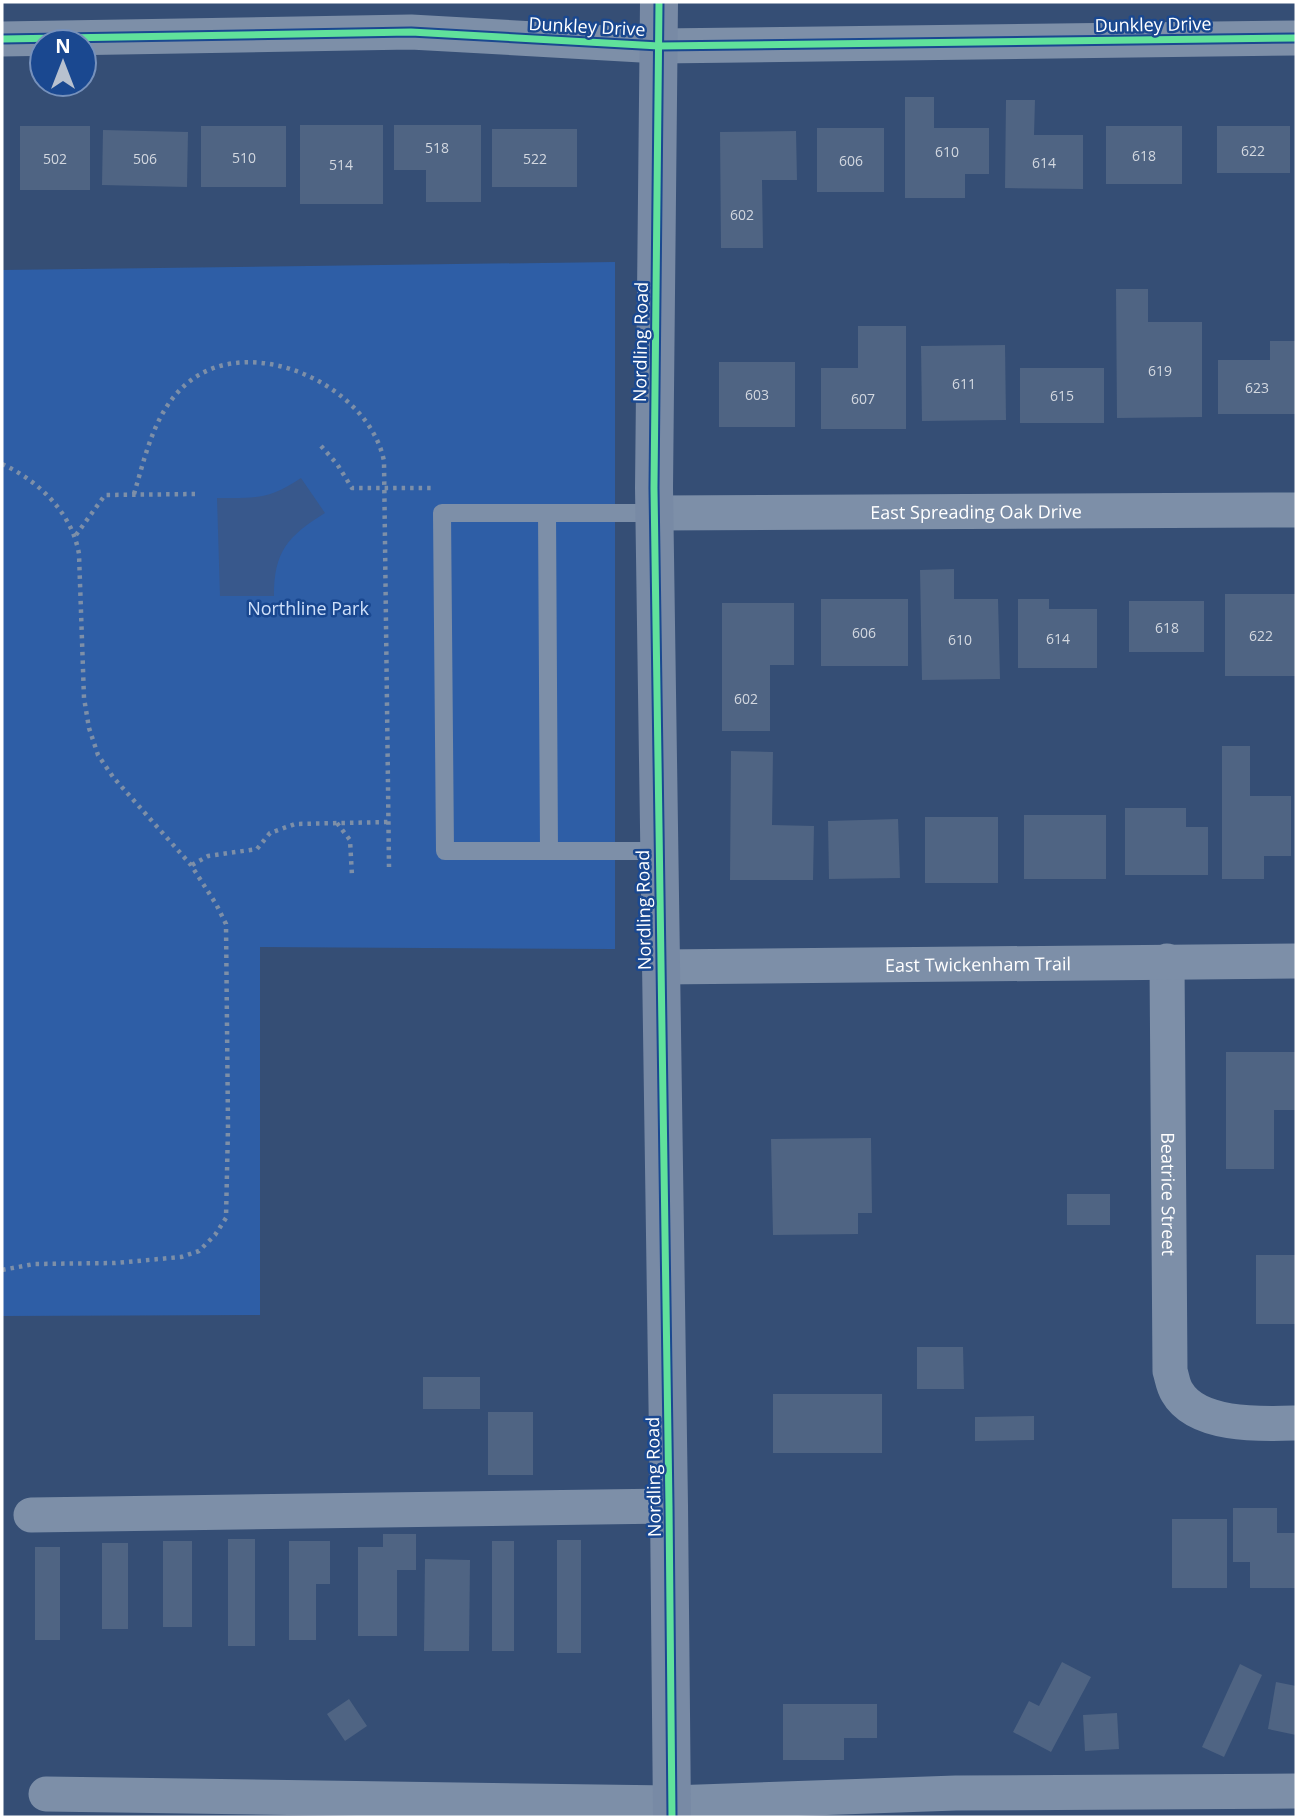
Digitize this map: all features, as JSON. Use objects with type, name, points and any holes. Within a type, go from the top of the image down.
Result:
[{"type":"street","name":"Nordling Road","points":[[659,2],[654,513],[671,1810]]},
{"type":"street","name":"Dunkley Drive","points":[[2,39],[411,32],[659,46],[1296,38]]},
{"type":"street","name":"East Spreading Oak Drive","points":[[654,513],[1296,510]]},
{"type":"street","name":"Beatrice Street","points":[[1167,961],[1170,1371],[1177,1394],[1202,1414],[1248,1424],[1296,1423]]},
{"type":"street","name":"East Twickenham Trail","points":[[660,967],[1296,961]]},
{"type":"street","points":[[31,1515],[669,1506]]},
{"type":"street","points":[[46,1794],[671,1810],[956,1793],[1296,1791]]},
{"type":"lane","points":[[654,513],[442,513],[445,851],[658,851]]},
{"type":"lane","points":[[547,513],[550,851]]},
{"type":"path","points":[[134,494],[158,421],[172,399],[190,381],[225,365],[275,364],[308,375],[339,393],[363,417],[374,433],[384,460],[389,867]]},
{"type":"path","points":[[321,446],[337,464],[352,488],[383,488]]},
{"type":"path","points":[[2,464],[21,473],[51,498],[76,535],[84,698],[89,728],[98,755],[113,777],[191,865],[226,924],[228,1128],[226,1217],[215,1235],[199,1251],[181,1257],[115,1263],[34,1264],[2,1270]]},
{"type":"path","points":[[76,535],[105,495],[195,494]]},
{"type":"path","points":[[191,865],[208,856],[257,849],[270,833],[295,824],[389,822]]},
{"type":"path","points":[[337,823],[350,840],[352,876]]},
{"type":"green space","name":"Northline Park","points":[[615,262],[615,949],[260,947],[260,1315],[2,1316],[2,270]]},
{"type":"shaded area","points":[[301,478],[325,513],[301,529],[286,546],[277,567],[274,596],[220,596],[217,498],[270,494]]},
{"type":"building","points":[[905,97],[934,97],[934,128],[989,128],[989,174],[965,174],[965,198],[905,198]]},
{"type":"building","points":[[1006,100],[1035,100],[1034,135],[1083,135],[1083,189],[1005,188]]},
{"type":"building","points":[[300,125],[383,125],[383,204],[300,204]]},
{"type":"building","points":[[394,125],[481,125],[481,202],[426,202],[426,170],[394,170]]},
{"type":"building","points":[[20,126],[90,126],[90,190],[20,190]]},
{"type":"building","points":[[201,126],[286,126],[286,187],[201,187]]},
{"type":"building","points":[[1106,126],[1182,126],[1182,184],[1106,184]]},
{"type":"building","points":[[1217,126],[1290,126],[1290,173],[1217,173]]},
{"type":"building","points":[[817,128],[884,128],[884,192],[817,192]]},
{"type":"building","points":[[492,129],[577,129],[577,187],[492,187]]},
{"type":"building","points":[[103,130],[188,132],[187,187],[102,185]]},
{"type":"building","points":[[796,131],[797,180],[762,180],[763,248],[721,248],[720,132]]},
{"type":"building","points":[[1116,289],[1148,289],[1148,322],[1202,322],[1202,417],[1117,418]]},
{"type":"building","points":[[858,326],[906,326],[906,429],[821,429],[821,368],[858,368]]},
{"type":"building","points":[[1270,341],[1296,341],[1296,414],[1218,414],[1218,360],[1270,360]]},
{"type":"building","points":[[1005,345],[1006,420],[922,421],[921,346]]},
{"type":"building","points":[[719,362],[795,362],[795,427],[719,427]]},
{"type":"building","points":[[1020,368],[1104,368],[1104,423],[1020,423]]},
{"type":"building","points":[[954,569],[954,599],[998,599],[1000,679],[922,680],[920,570]]},
{"type":"building","points":[[1225,594],[1296,594],[1296,676],[1225,676]]},
{"type":"building","points":[[821,599],[908,599],[908,666],[821,666]]},
{"type":"building","points":[[1018,599],[1049,599],[1049,609],[1097,609],[1097,668],[1018,668]]},
{"type":"building","points":[[1129,601],[1204,601],[1204,652],[1129,652]]},
{"type":"building","points":[[722,603],[794,603],[794,665],[770,665],[770,731],[722,731]]},
{"type":"building","points":[[1222,746],[1250,746],[1250,796],[1291,796],[1291,856],[1264,856],[1264,879],[1222,879]]},
{"type":"building","points":[[731,751],[773,752],[772,825],[814,826],[813,880],[730,880]]},
{"type":"building","points":[[1125,808],[1186,808],[1186,827],[1208,827],[1208,875],[1125,875]]},
{"type":"building","points":[[1024,815],[1106,815],[1106,879],[1024,879]]},
{"type":"building","points":[[925,817],[998,817],[998,883],[925,883]]},
{"type":"building","points":[[898,819],[900,878],[829,879],[828,821]]},
{"type":"building","points":[[1226,1052],[1296,1052],[1296,1110],[1274,1110],[1274,1169],[1226,1169]]},
{"type":"building","points":[[871,1138],[872,1213],[858,1213],[858,1234],[773,1235],[771,1139]]},
{"type":"building","points":[[1067,1194],[1110,1194],[1110,1225],[1067,1225]]},
{"type":"building","points":[[1256,1255],[1296,1255],[1296,1324],[1256,1324]]},
{"type":"building","points":[[917,1347],[963,1347],[964,1389],[917,1389]]},
{"type":"building","points":[[423,1377],[480,1377],[480,1409],[423,1409]]},
{"type":"building","points":[[773,1394],[882,1394],[882,1453],[773,1453]]},
{"type":"building","points":[[488,1412],[533,1412],[533,1475],[488,1475]]},
{"type":"building","points":[[1034,1416],[1034,1440],[975,1441],[975,1417]]},
{"type":"building","points":[[1233,1508],[1277,1508],[1277,1533],[1296,1533],[1296,1588],[1250,1588],[1250,1562],[1233,1562]]},
{"type":"building","points":[[1172,1519],[1227,1519],[1227,1588],[1172,1588]]},
{"type":"building","points":[[383,1534],[416,1534],[416,1570],[397,1570],[397,1636],[358,1636],[358,1547],[383,1547]]},
{"type":"building","points":[[228,1539],[255,1539],[255,1646],[228,1646]]},
{"type":"building","points":[[557,1540],[581,1540],[581,1653],[557,1653]]},
{"type":"building","points":[[163,1541],[192,1541],[192,1627],[163,1627]]},
{"type":"building","points":[[289,1541],[330,1541],[330,1584],[316,1584],[316,1640],[289,1640]]},
{"type":"building","points":[[492,1541],[514,1541],[514,1651],[492,1651]]},
{"type":"building","points":[[102,1543],[128,1543],[128,1629],[102,1629]]},
{"type":"building","points":[[35,1547],[60,1547],[60,1640],[35,1640]]},
{"type":"building","points":[[425,1559],[470,1560],[469,1651],[424,1651]]},
{"type":"building","points":[[1062,1662],[1091,1677],[1051,1752],[1013,1732],[1029,1701],[1039,1706]]},
{"type":"building","points":[[1240,1664],[1262,1675],[1224,1757],[1202,1747]]},
{"type":"building","points":[[1276,1682],[1296,1686],[1296,1735],[1268,1729]]},
{"type":"building","points":[[349,1699],[367,1726],[345,1741],[327,1714]]},
{"type":"building","points":[[783,1704],[877,1704],[877,1738],[844,1738],[844,1760],[783,1760]]},
{"type":"building","points":[[1117,1713],[1119,1749],[1085,1751],[1083,1715]]},
{"type":"cycle path","points":[[659,2],[654,488],[672,1817]]},
{"type":"cycle path","points":[[2,39],[411,32],[659,46],[1296,38]]}]
